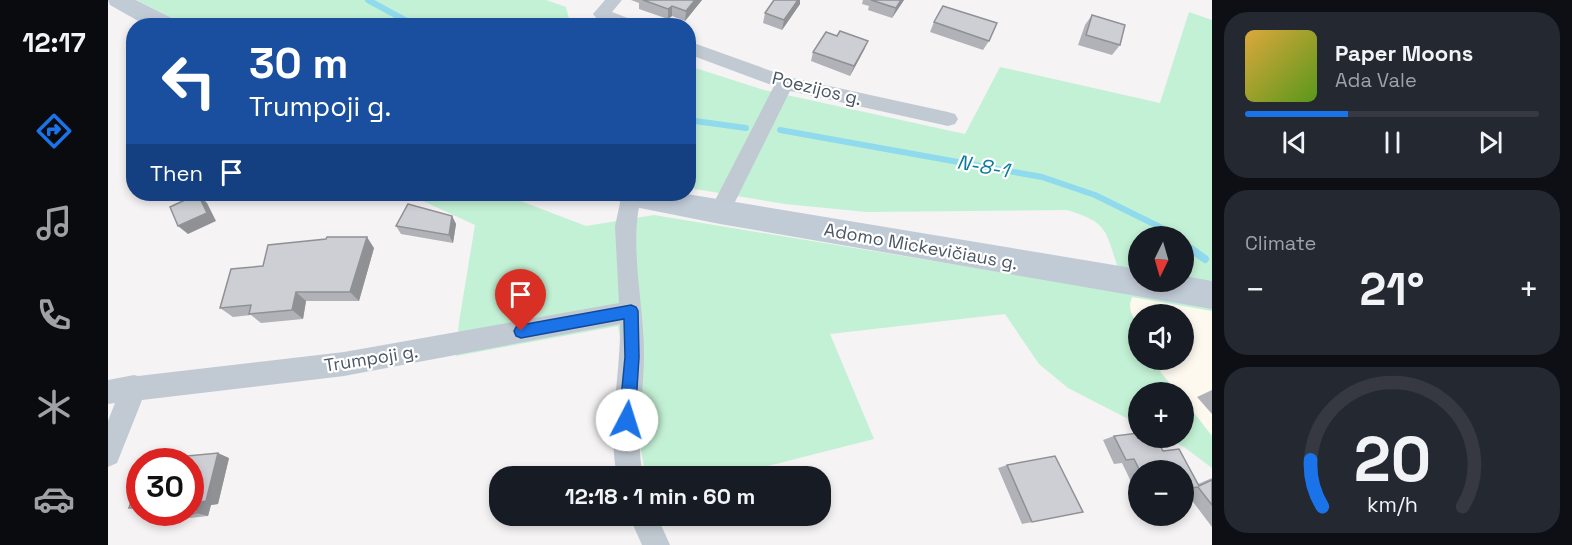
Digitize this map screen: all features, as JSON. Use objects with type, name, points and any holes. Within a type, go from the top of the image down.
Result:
[{"type":"main road","points":[[118,0],[152,18]]},
{"type":"main road","name":"Adomo Mickevičiaus g.","points":[[666,201],[1212,294]]},
{"type":"street","points":[[612,18],[602,14],[614,0]]},
{"type":"street","name":"Poezijos g.","points":[[696,50],[785,83],[948,119]]},
{"type":"street","points":[[720,212],[785,83]]},
{"type":"street","points":[[629,201],[625,227],[632,357],[625,436],[629,466]]},
{"type":"street","name":"Trumpoji g.","points":[[108,392],[134,387],[344,364],[631,311]]},
{"type":"street","points":[[108,454],[134,387]]},
{"type":"street","points":[[647,526],[656,545]]},
{"type":"shaded area","points":[[1132,297],[1172,304],[1129,304]]},
{"type":"shaded area","points":[[1194,308],[1212,311],[1212,436],[1194,413],[1194,382],[1169,382],[1160,370],[1194,370]]},
{"type":"green space","points":[[137,0],[546,0],[566,7],[569,18],[172,18]]},
{"type":"green space","points":[[1189,12],[1212,20],[1212,283],[1194,280],[1194,226],[1128,226],[1128,270],[1118,268],[1107,236],[1098,224],[1067,210],[867,212],[785,204],[696,189],[696,68],[764,90],[965,134],[1000,67],[1160,103]]},
{"type":"green space","points":[[423,201],[520,201],[586,226],[654,215],[1194,304],[1172,304],[1132,297],[1128,304],[1128,370],[1160,370],[1169,382],[1128,382],[1128,419],[1068,388],[1039,364],[1005,314],[830,334],[874,439],[768,466],[644,466],[618,326],[456,356],[459,322],[475,225]]},
{"type":"green space","points":[[1194,304],[1212,307],[1212,311],[1194,308]]},
{"type":"green space","points":[[1194,413],[1212,436],[1212,468],[1185,448],[1194,448]]},
{"type":"building","points":[[643,0],[695,0],[686,11],[672,6],[668,9]]},
{"type":"building","points":[[774,0],[798,0],[784,20],[765,13]]},
{"type":"building","points":[[871,0],[901,0],[896,8]]},
{"type":"building","points":[[943,6],[997,23],[989,41],[934,22]]},
{"type":"building","points":[[1092,15],[1125,25],[1120,45],[1086,35]]},
{"type":"building","points":[[840,31],[868,41],[854,66],[813,52],[826,32],[837,36]]},
{"type":"building","points":[[183,201],[201,201],[207,213],[178,226],[170,207]]},
{"type":"building","points":[[408,204],[452,216],[449,235],[396,226]]},
{"type":"building","points":[[327,237],[367,237],[350,292],[296,292],[292,310],[249,314],[251,305],[220,308],[231,269],[263,266],[268,245],[326,239]]},
{"type":"building","points":[[1128,434],[1128,448],[1161,448],[1163,451],[1179,449],[1185,460],[1126,460],[1114,436]]},
{"type":"building","points":[[218,453],[206,501],[204,501],[204,454]]},
{"type":"building","points":[[1055,456],[1083,512],[1032,522],[1007,465]]},
{"type":"building","points":[[1194,477],[1199,486],[1212,480],[1212,505],[1198,487],[1194,488]]},
{"type":"waterway","name":"N-8-1","points":[[368,0],[401,18]]},
{"type":"waterway","name":"N-8-1","points":[[696,121],[746,128]]},
{"type":"waterway","name":"N-8-1","points":[[780,130],[1042,177],[1095,195],[1158,226]]},
{"type":"waterway","name":"N-8-1","points":[[1194,251],[1205,259]]},
{"type":"route","points":[[521,331],[631,311],[632,357],[627,420]]}]
